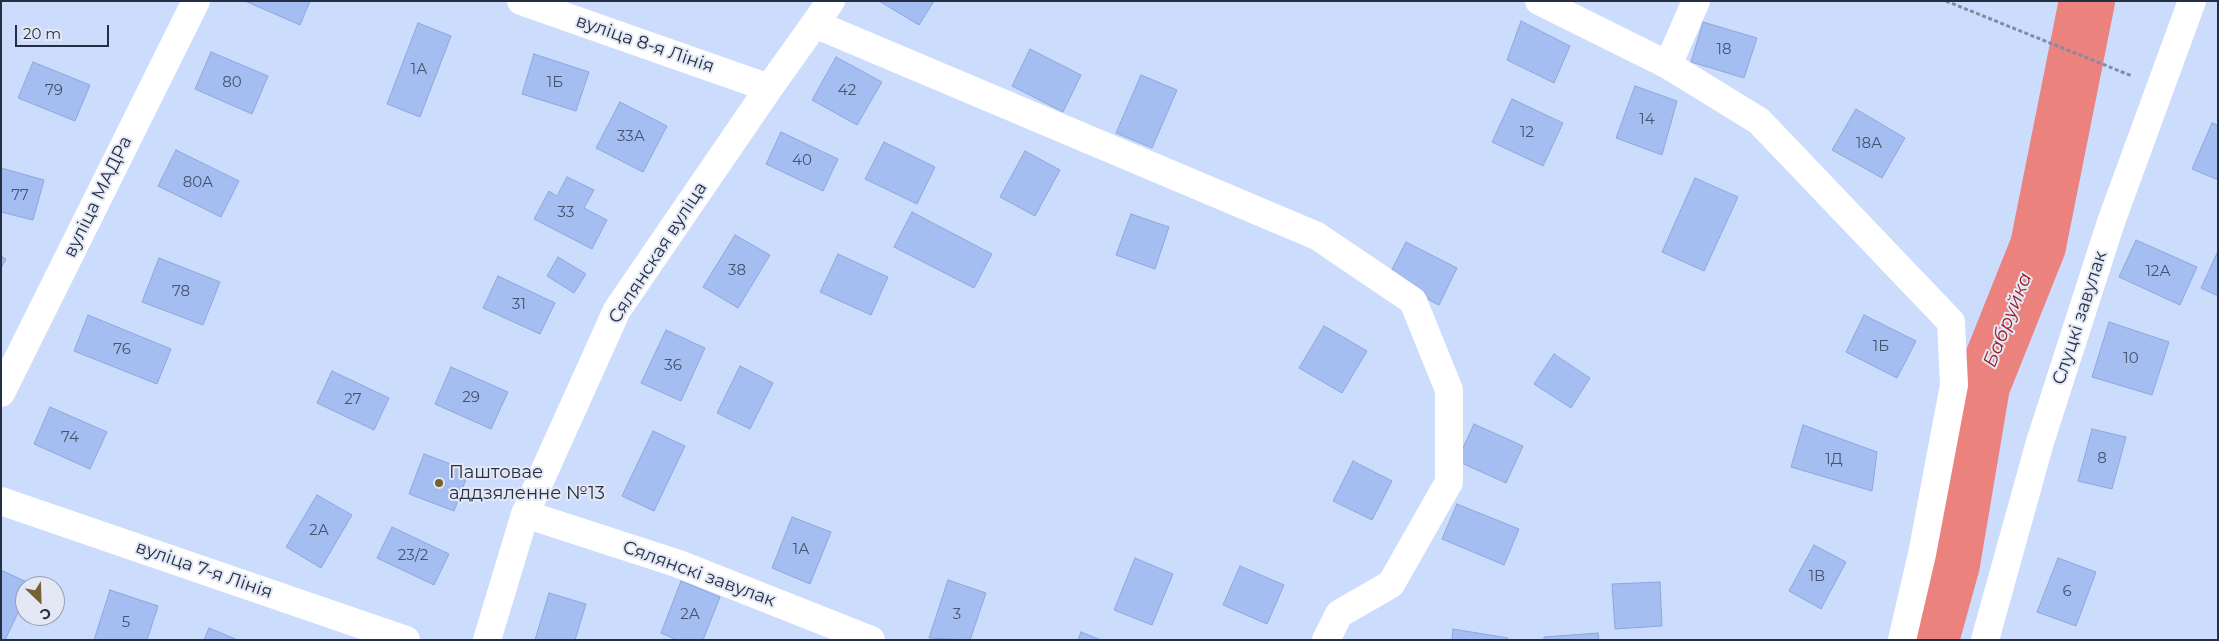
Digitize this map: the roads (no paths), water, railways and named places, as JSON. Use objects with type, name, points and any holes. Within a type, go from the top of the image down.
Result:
[{"type":"street","name":"вуліца МАДРа","points":[[1,393],[196,1]]},
{"type":"street","name":"вуліца 8-я Лінія","points":[[521,1],[769,88]]},
{"type":"street","name":"Сялянская вуліца","points":[[487,640],[525,514],[617,310],[831,1]]},
{"type":"street","points":[[1539,1],[1668,64],[1759,121],[1951,322],[1954,385],[1922,554],[1902,640]]},
{"type":"street","points":[[1668,64],[1696,1]]},
{"type":"street","name":"Слуцкі завулак","points":[[1985,640],[2040,442],[2112,222],[2192,1]]},
{"type":"street","points":[[815,24],[1317,236],[1413,301],[1449,390],[1450,482],[1391,584],[1339,614],[1326,640]]},
{"type":"street","name":"вуліца 7-я Лінія","points":[[1,501],[406,640]]},
{"type":"street","name":"Сялянскі завулак","points":[[525,514],[679,564],[871,640]]},
{"type":"waterway","name":"Бабруйка","points":[[1931,640],[1952,564],[1982,386],[2038,246],[2087,1]]},
{"type":"place","name":"Паштовае аддзяленне №13","points":[[439,483]]}]
